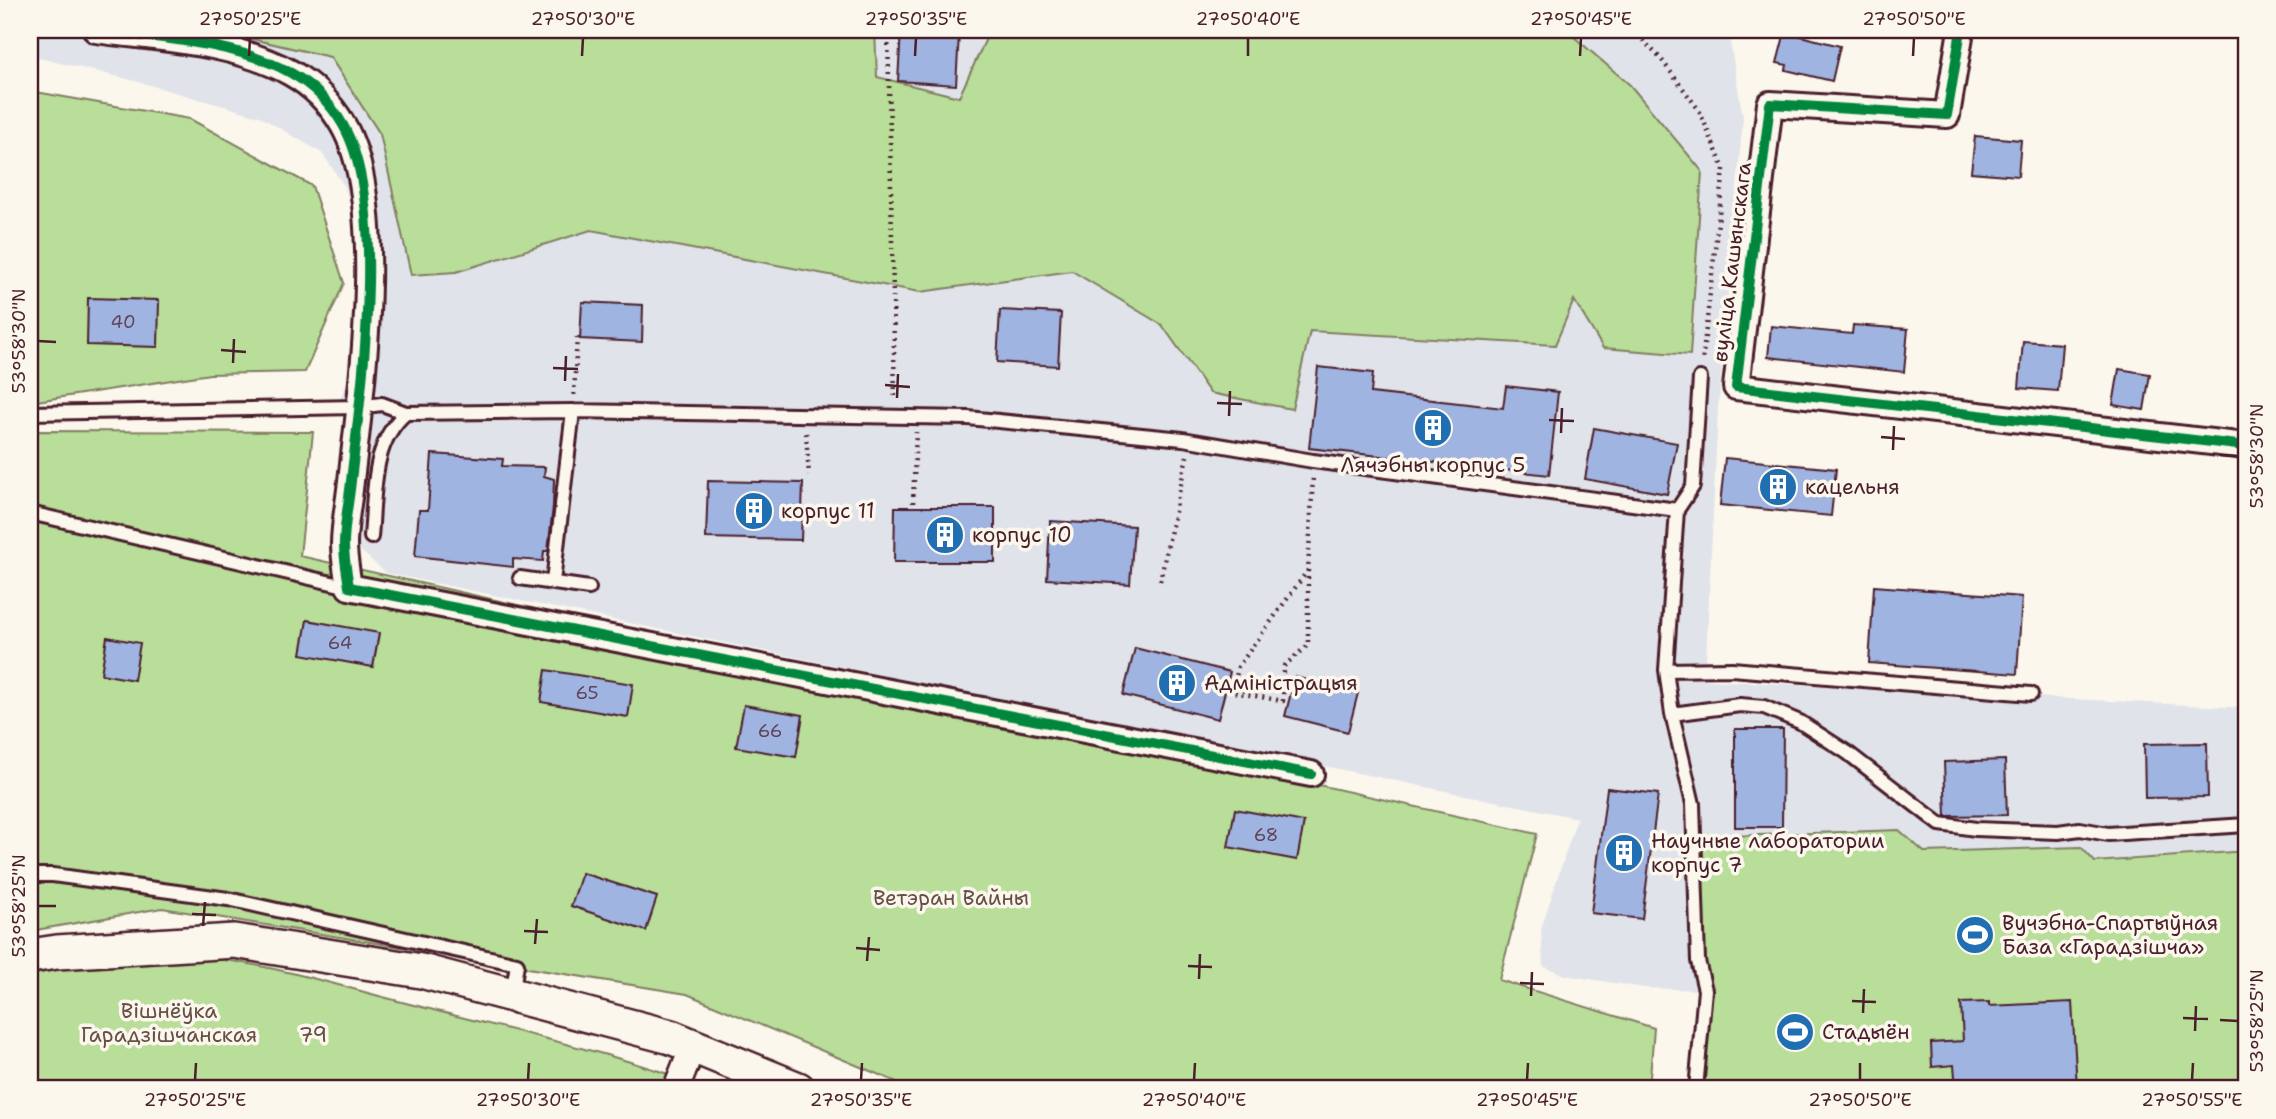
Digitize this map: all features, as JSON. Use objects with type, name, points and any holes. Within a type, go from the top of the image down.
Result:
[{"type":"street","points":[[96,30],[205,45],[267,62],[313,89],[332,108],[354,148],[365,207],[367,307],[344,545],[349,587],[1311,774]]},
{"type":"street","name":"вуліца Кашынскага","points":[[1961,30],[1947,115],[1770,104],[1736,387],[2246,446]]},
{"type":"street","points":[[30,957],[57,952],[234,941],[421,971],[671,1037],[798,1089]]},
{"type":"street","points":[[676,1089],[693,1046]]},
{"type":"lane","points":[[1696,1089],[1705,990],[1698,961],[1693,804],[1672,713],[1666,670],[1677,510],[1693,486],[1700,377]]},
{"type":"lane","points":[[30,413],[358,407],[382,404],[406,413],[573,411],[968,418],[1190,442],[1677,510]]},
{"type":"lane","points":[[553,582],[573,411]]},
{"type":"lane","points":[[370,537],[379,455],[388,431],[406,413]]},
{"type":"lane","points":[[30,513],[349,587]]},
{"type":"lane","points":[[520,578],[589,588]]},
{"type":"lane","points":[[1666,670],[1732,669],[2031,694]]},
{"type":"lane","points":[[1672,713],[1740,705],[1764,707],[1800,722],[1848,753],[1940,824],[2004,830],[2080,829],[2108,834],[2246,825]]},
{"type":"lane","points":[[30,875],[53,875],[228,899],[517,964],[512,995]]},
{"type":"path","points":[[888,30],[895,415]]},
{"type":"path","points":[[1633,30],[1661,59],[1699,110],[1724,169],[1700,377]]},
{"type":"path","points":[[573,411],[577,336]]},
{"type":"path","points":[[804,414],[809,475]]},
{"type":"path","points":[[913,503],[917,417]]},
{"type":"path","points":[[1160,581],[1190,442]]},
{"type":"path","points":[[1308,570],[1238,667],[1233,692],[1283,701],[1284,666],[1308,645],[1313,461]]},
{"type":"shaded area","points":[[30,30],[1728,30],[1743,117],[1718,410],[1705,680],[2246,708],[2246,851],[2095,862],[2081,847],[1924,852],[1703,881],[1705,990],[1644,988],[1565,975],[1543,966],[1541,929],[1577,818],[386,573],[353,544],[362,429],[336,408],[350,376],[357,326],[362,245],[345,187],[322,153],[259,116],[128,79],[30,56]]},
{"type":"green space","points":[[213,30],[875,30],[877,77],[959,97],[990,30],[1566,30],[1630,85],[1702,171],[1690,355],[1603,348],[1574,300],[1555,345],[1310,331],[1292,409],[1210,393],[1162,325],[1072,271],[920,292],[591,230],[456,272],[411,275],[380,134],[330,57]]},
{"type":"green space","points":[[30,91],[190,119],[312,186],[344,283],[305,372],[210,374],[30,402]]},
{"type":"green space","name":"Ветэран Вайны","points":[[30,431],[313,432],[300,556],[1537,834],[1499,980],[1654,1028],[1649,1089],[913,1089],[687,994],[162,908],[30,931],[30,495],[35,495],[30,494]]},
{"type":"green space","name":"Вучэбна-Спартыўная База «Гарадзішча»","points":[[1899,830],[1924,852],[2081,847],[2095,862],[2246,851],[2246,1089],[1702,1089],[1703,837]]},
{"type":"green space","points":[[194,957],[251,964],[307,977],[602,1054],[710,1089],[30,1089],[30,975],[105,960]]},
{"type":"building","points":[[901,30],[959,34],[956,85],[898,81]]},
{"type":"building","points":[[1785,32],[1840,46],[1832,81],[1786,70],[1787,65],[1777,63]]},
{"type":"building","points":[[1975,136],[2021,140],[2018,176],[1971,172]]},
{"type":"building","points":[[88,298],[159,300],[158,347],[87,345]]},
{"type":"building","points":[[582,302],[643,305],[642,342],[580,339]]},
{"type":"building","points":[[1000,310],[1061,313],[1058,366],[997,362]]},
{"type":"building","points":[[1853,325],[1908,329],[1904,372],[1768,357],[1771,326],[1852,334]]},
{"type":"building","points":[[2023,341],[2062,344],[2058,391],[2019,388]]},
{"type":"building","name":"Лячэбны корпус 5","points":[[1318,367],[1373,373],[1371,393],[1503,408],[1506,386],[1558,392],[1549,475],[1309,448]]},
{"type":"building","points":[[2119,369],[2150,374],[2144,410],[2113,405]]},
{"type":"building","points":[[1594,428],[1677,443],[1667,494],[1585,479]]},
{"type":"building","points":[[432,454],[503,459],[502,466],[545,467],[544,476],[554,479],[548,551],[544,551],[543,561],[513,559],[513,567],[415,556],[419,510],[428,510]]},
{"type":"building","name":"кацельня","points":[[1725,458],[1836,469],[1831,516],[1720,505]]},
{"type":"building","name":"корпус 11","points":[[708,481],[803,483],[801,540],[706,538]]},
{"type":"building","name":"корпус 10","points":[[895,507],[995,507],[995,562],[894,562]]},
{"type":"building","points":[[1050,521],[1134,526],[1130,584],[1047,579]]},
{"type":"building","points":[[1874,586],[2022,597],[2017,674],[1869,663]]},
{"type":"building","points":[[307,620],[379,633],[373,667],[301,654]]},
{"type":"building","points":[[107,637],[140,643],[134,680],[101,674]]},
{"type":"building","name":"Адміністрацыя","points":[[1135,648],[1230,672],[1218,719],[1123,695]]},
{"type":"building","points":[[546,670],[633,684],[628,717],[541,702]]},
{"type":"building","points":[[1295,677],[1358,693],[1348,732],[1285,716]]},
{"type":"building","points":[[744,705],[803,715],[796,757],[736,747]]},
{"type":"building","points":[[1735,729],[1783,729],[1782,827],[1735,827]]},
{"type":"building","points":[[2207,743],[2208,797],[2145,798],[2144,744]]},
{"type":"building","points":[[2005,760],[2007,815],[1946,816],[1944,762]]},
{"type":"building","name":"Научные лаборатории корпус 7","points":[[1607,788],[1658,794],[1642,919],[1591,913]]},
{"type":"building","points":[[1235,809],[1304,822],[1297,860],[1228,847]]},
{"type":"building","points":[[582,873],[657,897],[646,931],[571,906]]},
{"type":"building","points":[[1989,1002],[1989,1006],[2072,1002],[2077,1088],[1956,1089],[1954,1065],[1932,1067],[1931,1043],[1963,1041],[1961,1003]]},
{"type":"cycle path","points":[[96,30],[196,43],[269,62],[314,89],[343,125],[357,159],[365,201],[368,248],[365,350],[344,537],[349,587],[1311,774]]},
{"type":"cycle path","points":[[1961,30],[1947,115],[1770,104],[1736,387],[2246,446]]},
{"type":"place","name":"Лячэбны корпус 5","points":[[1433,428]]},
{"type":"place","name":"кацельня","points":[[1778,487]]},
{"type":"place","name":"корпус 11","points":[[754,511]]},
{"type":"place","name":"корпус 10","points":[[945,535]]},
{"type":"place","name":"Адміністрацыя","points":[[1177,683]]},
{"type":"place","name":"Научные лаборатории корпус 7","points":[[1624,853]]},
{"type":"place","name":"Вучэбна-Спартыўная База «Гарадзішча»","points":[[1975,935]]},
{"type":"place","name":"Стадыён","points":[[1795,1032]]},
{"type":"park label","name":"Вішнёўка Гарадзішчанская","points":[[169,1023]]},
{"type":"park label","name":"79","points":[[313,1035]]}]
